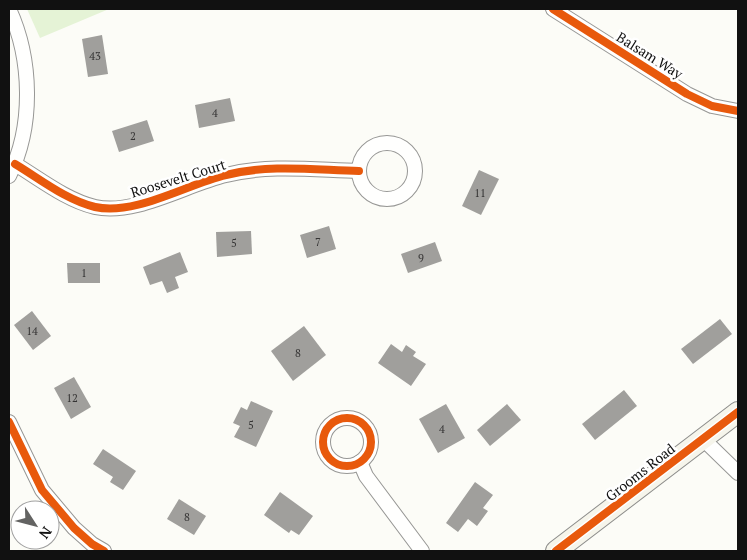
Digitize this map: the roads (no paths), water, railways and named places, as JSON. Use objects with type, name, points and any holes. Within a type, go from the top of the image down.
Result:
[{"type":"street","points":[[9,9],[17,27],[24,59],[26,86],[25,123],[12,170]]},
{"type":"street","name":"Balsam Way","points":[[553,9],[687,94],[712,106],[738,111]]},
{"type":"street","points":[[379,144],[391,144],[402,147],[410,155],[415,166],[414,178],[409,189],[400,196],[389,200],[378,198],[368,192],[361,182],[359,171],[362,159],[369,150],[379,144]]},
{"type":"street","name":"Roosevelt Court","points":[[12,170],[95,207],[113,209],[131,206],[227,174],[269,169],[359,171]]},
{"type":"street","name":"Grooms Road","points":[[556,551],[738,412]]},
{"type":"street","points":[[9,422],[42,490],[74,528],[92,544],[104,551]]},
{"type":"street","points":[[703,438],[738,473]]},
{"type":"street","points":[[360,462],[366,476],[422,551]]}]
